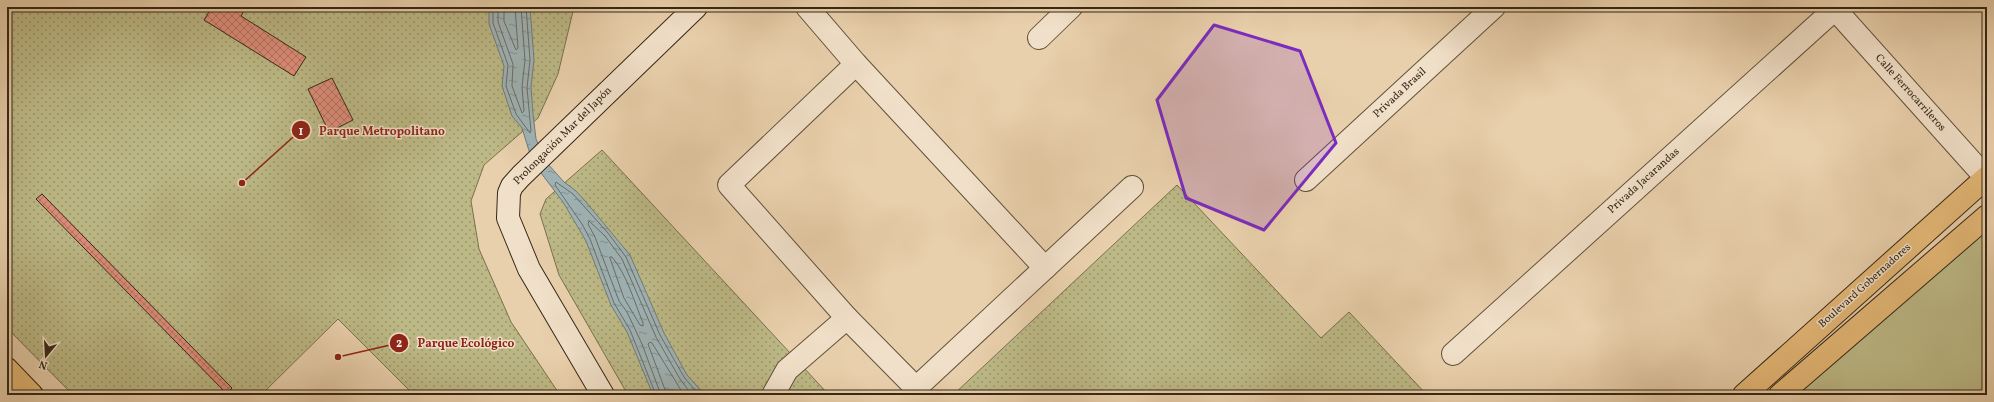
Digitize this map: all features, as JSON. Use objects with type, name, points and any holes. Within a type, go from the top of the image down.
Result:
[{"type":"main road","name":"Boulevard Gobernadores","points":[[1744,395],[1987,178]]},
{"type":"main road","points":[[1780,395],[1987,216]]},
{"type":"main road","points":[[7,369],[32,395]]},
{"type":"street","name":"Prolongación Mar del Japón","points":[[603,395],[529,270],[508,218],[509,193],[512,186],[528,169],[696,7]]},
{"type":"street","points":[[807,7],[856,64],[1045,268]]},
{"type":"street","points":[[1038,38],[1071,7]]},
{"type":"street","name":"Privada Brasil","points":[[1306,180],[1494,7]]},
{"type":"street","name":"Calle Ferrocarrileros","points":[[1834,8],[1987,178]]},
{"type":"street","name":"Privada Jacarandas","points":[[1453,354],[1834,8]]},
{"type":"street","points":[[856,64],[729,185],[847,318],[916,388],[1132,186]]},
{"type":"street","points":[[773,395],[787,370],[847,318]]},
{"type":"highlighted area","points":[[1214,25],[1300,51],[1336,143],[1264,230],[1186,198],[1157,100]]},
{"type":"shaded area","points":[[7,7],[574,7],[558,74],[538,118],[484,165],[471,201],[479,249],[511,322],[560,395],[414,395],[338,319],[261,395],[73,395],[7,328]]},
{"type":"shaded area","points":[[602,150],[829,395],[628,395],[559,275],[540,214],[546,199]]},
{"type":"shaded area","points":[[1177,185],[1321,338],[1349,312],[1427,395],[953,395]]},
{"type":"shaded area","points":[[1987,227],[1987,395],[1797,395]]},
{"type":"water","points":[[489,7],[530,7],[534,60],[531,87],[533,114],[536,139],[541,151],[547,163],[564,182],[576,191],[586,202],[630,255],[664,333],[687,375],[705,395],[653,395],[627,332],[611,305],[586,241],[563,202],[538,169],[530,154],[522,128],[512,116],[502,86],[504,66],[489,24]]},
{"type":"building","points":[[212,7],[241,7],[245,9],[241,16],[306,57],[294,76],[204,20]]},
{"type":"building","points":[[332,78],[353,120],[329,132],[308,89]]},
{"type":"building","points":[[42,194],[232,388],[227,394],[36,199]]},
{"type":"place","name":"Parque Metropolitano","points":[[242,183]]},
{"type":"place","name":"Parque Ecológico","points":[[338,357]]}]
